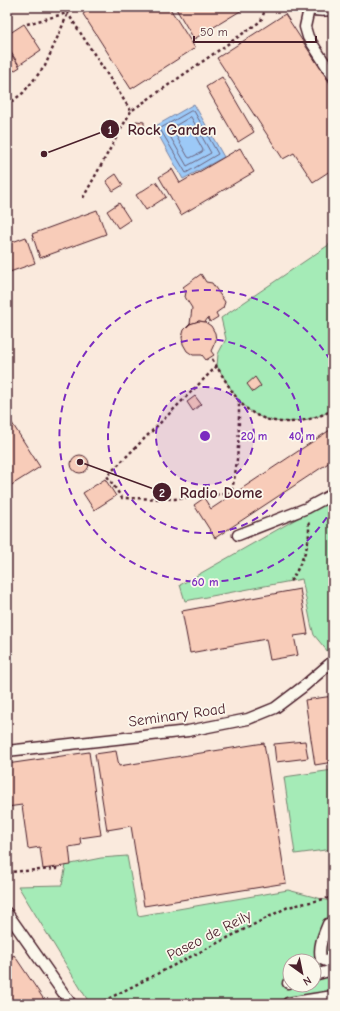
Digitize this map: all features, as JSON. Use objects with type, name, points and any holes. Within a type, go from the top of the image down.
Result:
[{"type":"lane","points":[[333,9],[327,11],[308,8],[305,27],[308,37],[333,76]]},
{"type":"lane","points":[[238,535],[306,508],[333,494]]},
{"type":"lane","name":"Seminary Road","points":[[7,751],[188,731],[248,719],[275,708],[333,661]]},
{"type":"lane","points":[[7,913],[71,1004]]},
{"type":"lane","points":[[333,924],[328,924],[319,952],[322,959],[333,964]]},
{"type":"lane","points":[[322,973],[333,970]]},
{"type":"lane","points":[[288,1003],[333,996]]},
{"type":"path","points":[[66,7],[65,9],[131,110]]},
{"type":"path","points":[[83,198],[131,110],[261,21],[266,7]]},
{"type":"path","points":[[26,24],[68,13]]},
{"type":"path","points":[[7,105],[23,93],[45,66],[68,13]]},
{"type":"path","points":[[212,359],[239,400],[254,413],[263,417],[281,422],[293,423],[321,416],[333,410]]},
{"type":"path","points":[[216,366],[107,476],[122,498],[175,499],[231,493],[239,451],[239,400]]},
{"type":"path","points":[[290,581],[297,570],[308,543],[309,526],[306,508]]},
{"type":"path","points":[[7,872],[56,870],[56,867]]},
{"type":"path","name":"Paseo de Reily","points":[[98,1004],[288,907],[333,897]]},
{"type":"shaded area","points":[[7,7],[333,7],[333,1004],[7,1004]]},
{"type":"green space","points":[[333,242],[333,410],[309,419],[296,421],[283,422],[259,416],[248,410],[239,400],[217,366],[218,354],[226,339],[221,318]]},
{"type":"green space","points":[[333,498],[333,658],[314,635],[302,579],[185,601],[180,585]]},
{"type":"green space","points":[[333,770],[333,849],[295,854],[284,777]]},
{"type":"green space","points":[[127,856],[138,916],[288,890],[333,902],[333,1004],[90,1004],[18,886],[62,885],[66,865],[101,858]]},
{"type":"water","points":[[194,104],[224,157],[183,179],[154,127]]},
{"type":"building","points":[[93,7],[169,7],[195,48],[131,89],[83,14]]},
{"type":"building","points":[[175,7],[247,7],[194,39]]},
{"type":"building","points":[[285,14],[333,88],[333,169],[313,182],[294,153],[283,159],[217,58]]},
{"type":"building","points":[[24,24],[41,50],[19,65],[7,46],[7,35]]},
{"type":"building","points":[[7,49],[20,67],[7,75]]},
{"type":"building","points":[[222,77],[254,132],[238,142],[206,87]]},
{"type":"building","points":[[136,121],[144,122],[144,134],[135,133]]},
{"type":"building","points":[[240,148],[254,172],[181,215],[159,177],[172,169],[180,183]]},
{"type":"building","points":[[116,174],[123,185],[113,191],[106,181]]},
{"type":"building","points":[[156,182],[166,197],[146,210],[136,195]]},
{"type":"building","points":[[119,203],[130,220],[118,228],[107,211]]},
{"type":"building","points":[[97,210],[106,234],[40,258],[32,234]]},
{"type":"building","points":[[26,237],[35,263],[7,273],[7,244]]},
{"type":"building","points":[[201,274],[206,282],[212,283],[225,302],[223,308],[216,313],[218,317],[210,322],[208,318],[205,322],[199,321],[190,324],[192,308],[185,297],[186,292],[183,287]]},
{"type":"building","points":[[199,321],[205,322],[211,326],[215,333],[216,340],[211,351],[214,355],[206,360],[202,355],[193,355],[187,351],[183,344],[182,337],[184,330],[190,324]]},
{"type":"building","points":[[255,377],[261,386],[253,392],[247,384]]},
{"type":"building","points":[[195,396],[201,404],[193,411],[187,402]]},
{"type":"building","points":[[10,420],[40,467],[10,486],[7,482],[7,422]]},
{"type":"building","points":[[333,428],[333,460],[215,538],[194,505],[204,498],[211,509]]},
{"type":"building","points":[[80,455],[86,458],[89,464],[86,470],[80,473],[74,470],[71,464],[74,458]]},
{"type":"building","points":[[105,479],[116,496],[94,510],[83,493]]},
{"type":"building","points":[[300,589],[308,634],[294,636],[298,655],[270,660],[266,639],[190,653],[182,611]]},
{"type":"building","points":[[333,696],[333,762],[315,765],[305,700]]},
{"type":"building","points":[[305,741],[308,758],[276,762],[274,744]]},
{"type":"building","points":[[264,743],[286,883],[144,906],[131,826],[107,830],[95,754],[116,751],[119,766]]},
{"type":"building","points":[[89,752],[101,835],[80,838],[81,845],[69,847],[71,865],[43,869],[40,847],[28,849],[22,805],[7,807],[7,764]]},
{"type":"building","points":[[14,955],[47,1004],[7,1004],[7,960]]},
{"type":"place","name":"Rock Garden","points":[[44,154]]},
{"type":"place","name":"Radio Dome","points":[[80,462]]}]
